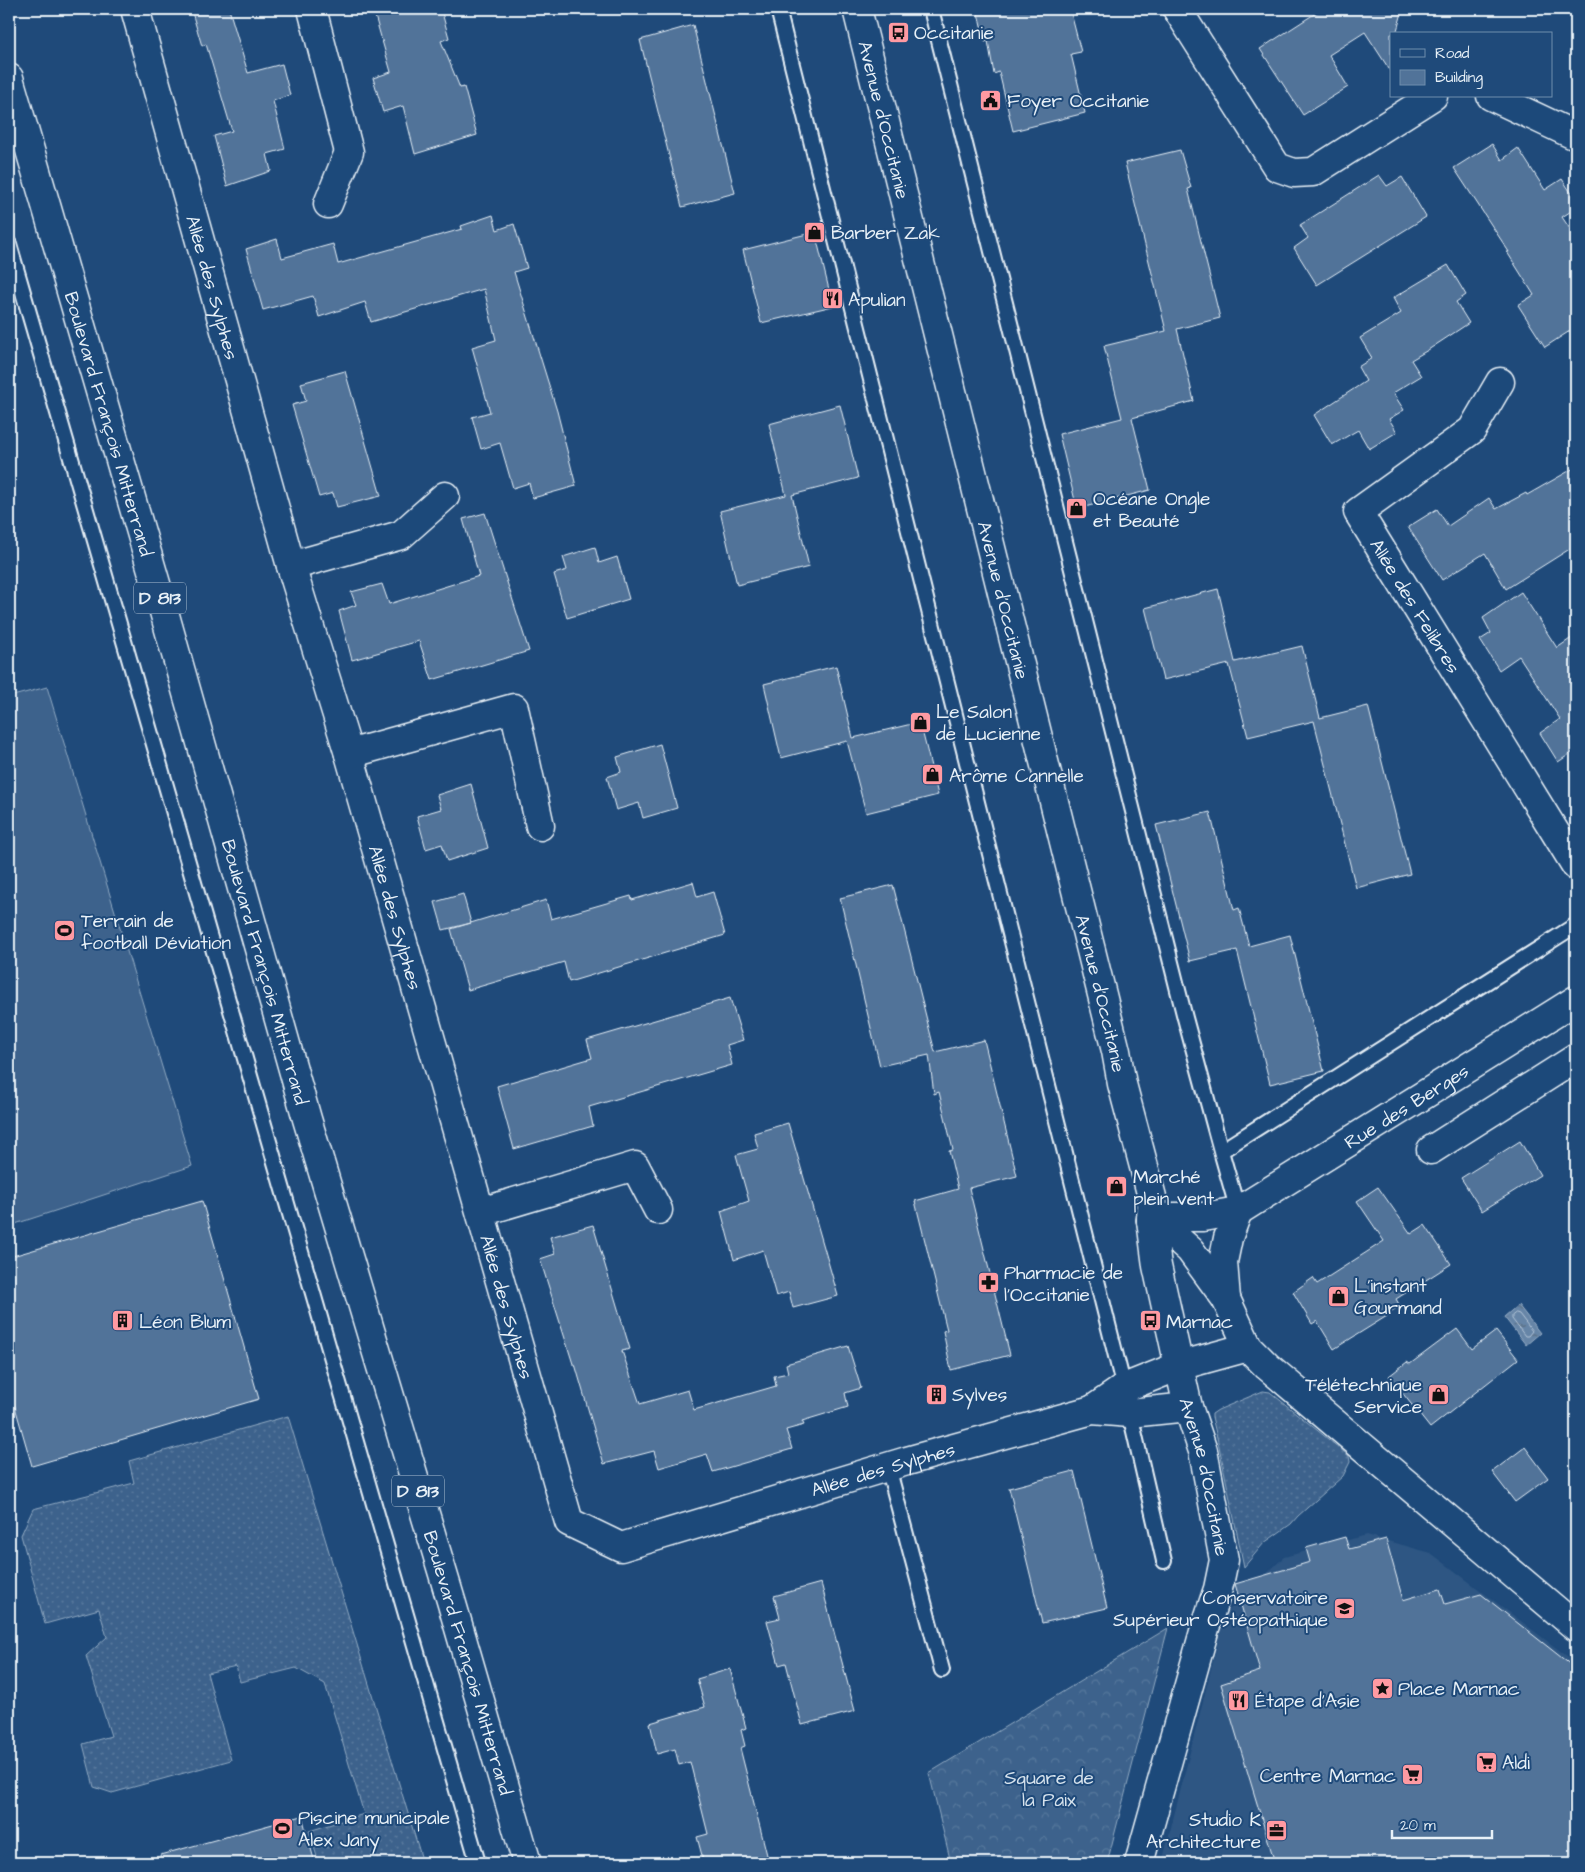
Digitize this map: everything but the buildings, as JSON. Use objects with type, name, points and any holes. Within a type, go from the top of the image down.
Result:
[{"type":"street","name":"Allée des Sylphes","points":[[135,9],[292,566],[349,754],[568,1522],[621,1546],[888,1467],[1127,1400],[1178,1366]]},
{"type":"street","points":[[312,9],[349,152],[328,204]]},
{"type":"street","name":"Avenue d'Occitanie","points":[[857,9],[1152,1197],[1151,1220],[1157,1266],[1188,1407],[1203,1451],[1224,1560],[1218,1589],[1196,1656],[1139,1863]]},
{"type":"street","points":[[1177,9],[1277,167],[1294,173],[1314,172],[1430,98]]},
{"type":"street","name":"Boulevard François Mitterrand","points":[[9,78],[161,601],[307,1119],[452,1604],[527,1863]]},
{"type":"street","points":[[1495,98],[1576,136]]},
{"type":"street","name":"Allée des Felibres","points":[[1500,382],[1472,430],[1358,512],[1576,866]]},
{"type":"street","points":[[292,566],[401,534],[445,496]]},
{"type":"street","points":[[349,754],[514,708],[540,826]]},
{"type":"street","name":"Rue des Berges","points":[[1238,1211],[1576,1000]]},
{"type":"street","points":[[1431,1150],[1576,1058]]},
{"type":"street","points":[[481,1212],[635,1166],[658,1210]]},
{"type":"street","points":[[1151,1220],[1175,1217],[1203,1217],[1238,1211]]},
{"type":"street","points":[[1226,1299],[1222,1262],[1238,1211]]},
{"type":"street","points":[[1151,1220],[1172,1234],[1190,1250],[1226,1299],[1248,1347],[1267,1366],[1576,1627]]},
{"type":"street","points":[[1178,1366],[1248,1347]]},
{"type":"street","name":"Allée des Sylphes","points":[[1127,1400],[1188,1407]]},
{"type":"lane","points":[[778,9],[1127,1400],[1164,1561]]},
{"type":"lane","points":[[931,9],[1184,1018],[1238,1211]]},
{"type":"lane","points":[[9,244],[478,1863]]},
{"type":"lane","points":[[1221,1151],[1576,925]]},
{"type":"lane","points":[[888,1467],[942,1670]]},
{"type":"shaded area","name":"Place Marnac","points":[[1367,1535],[1431,1553],[1576,1663],[1576,1863],[1162,1863],[1225,1614],[1284,1557]]},
{"type":"green space","name":"Terrain de football Déviation","points":[[47,687],[192,1166],[9,1226],[9,697]]},
{"type":"green space","points":[[1263,1391],[1270,1392],[1349,1456],[1350,1462],[1343,1476],[1291,1524],[1264,1543],[1244,1567],[1212,1414]]},
{"type":"green space","points":[[288,1416],[423,1863],[319,1863],[309,1831],[364,1814],[325,1684],[296,1668],[240,1682],[236,1666],[207,1673],[231,1760],[112,1793],[94,1787],[83,1744],[111,1736],[86,1656],[107,1637],[99,1609],[45,1624],[21,1535],[33,1509],[134,1483],[129,1461]]},
{"type":"green space","name":"Square de la Paix","points":[[1168,1628],[1107,1863],[951,1863],[929,1773]]},
{"type":"water","points":[[1518,1305],[1540,1333],[1526,1345],[1504,1317]]},
{"type":"place","name":"Occitanie","points":[[898,32]]},
{"type":"place","name":"Foyer Occitanie","points":[[991,100]]},
{"type":"place","name":"Barber Zak","points":[[815,232]]},
{"type":"place","name":"Apulian","points":[[832,299]]},
{"type":"place","name":"Océane Ongle et Beauté","points":[[1077,509]]},
{"type":"place","name":"Le Salon de Lucienne","points":[[920,722]]},
{"type":"place","name":"Arôme Cannelle","points":[[933,775]]},
{"type":"place","name":"Terrain de football Déviation","points":[[65,931]]},
{"type":"place","name":"Marché plein vent","points":[[1117,1187]]},
{"type":"place","name":"Pharmacie de l'Occitanie","points":[[988,1283]]},
{"type":"place","name":"L'instant Gourmand","points":[[1338,1296]]},
{"type":"place","name":"Léon Blum","points":[[123,1321]]},
{"type":"place","name":"Marnac","points":[[1150,1321]]},
{"type":"place","name":"Sylves","points":[[936,1394]]},
{"type":"place","name":"Télétechnique Service","points":[[1438,1395]]},
{"type":"place","name":"Conservatoire Supérieur Ostéopathique","points":[[1344,1608]]},
{"type":"place","name":"Place Marnac","points":[[1382,1688]]},
{"type":"place","name":"Étape d'Asie","points":[[1239,1700]]},
{"type":"place","name":"Aldi","points":[[1486,1762]]},
{"type":"place","name":"Centre Marnac","points":[[1412,1775]]},
{"type":"place","name":"Piscine municipale Alex Jany","points":[[282,1828]]},
{"type":"place","name":"Studio K Architecture","points":[[1277,1830]]}]
